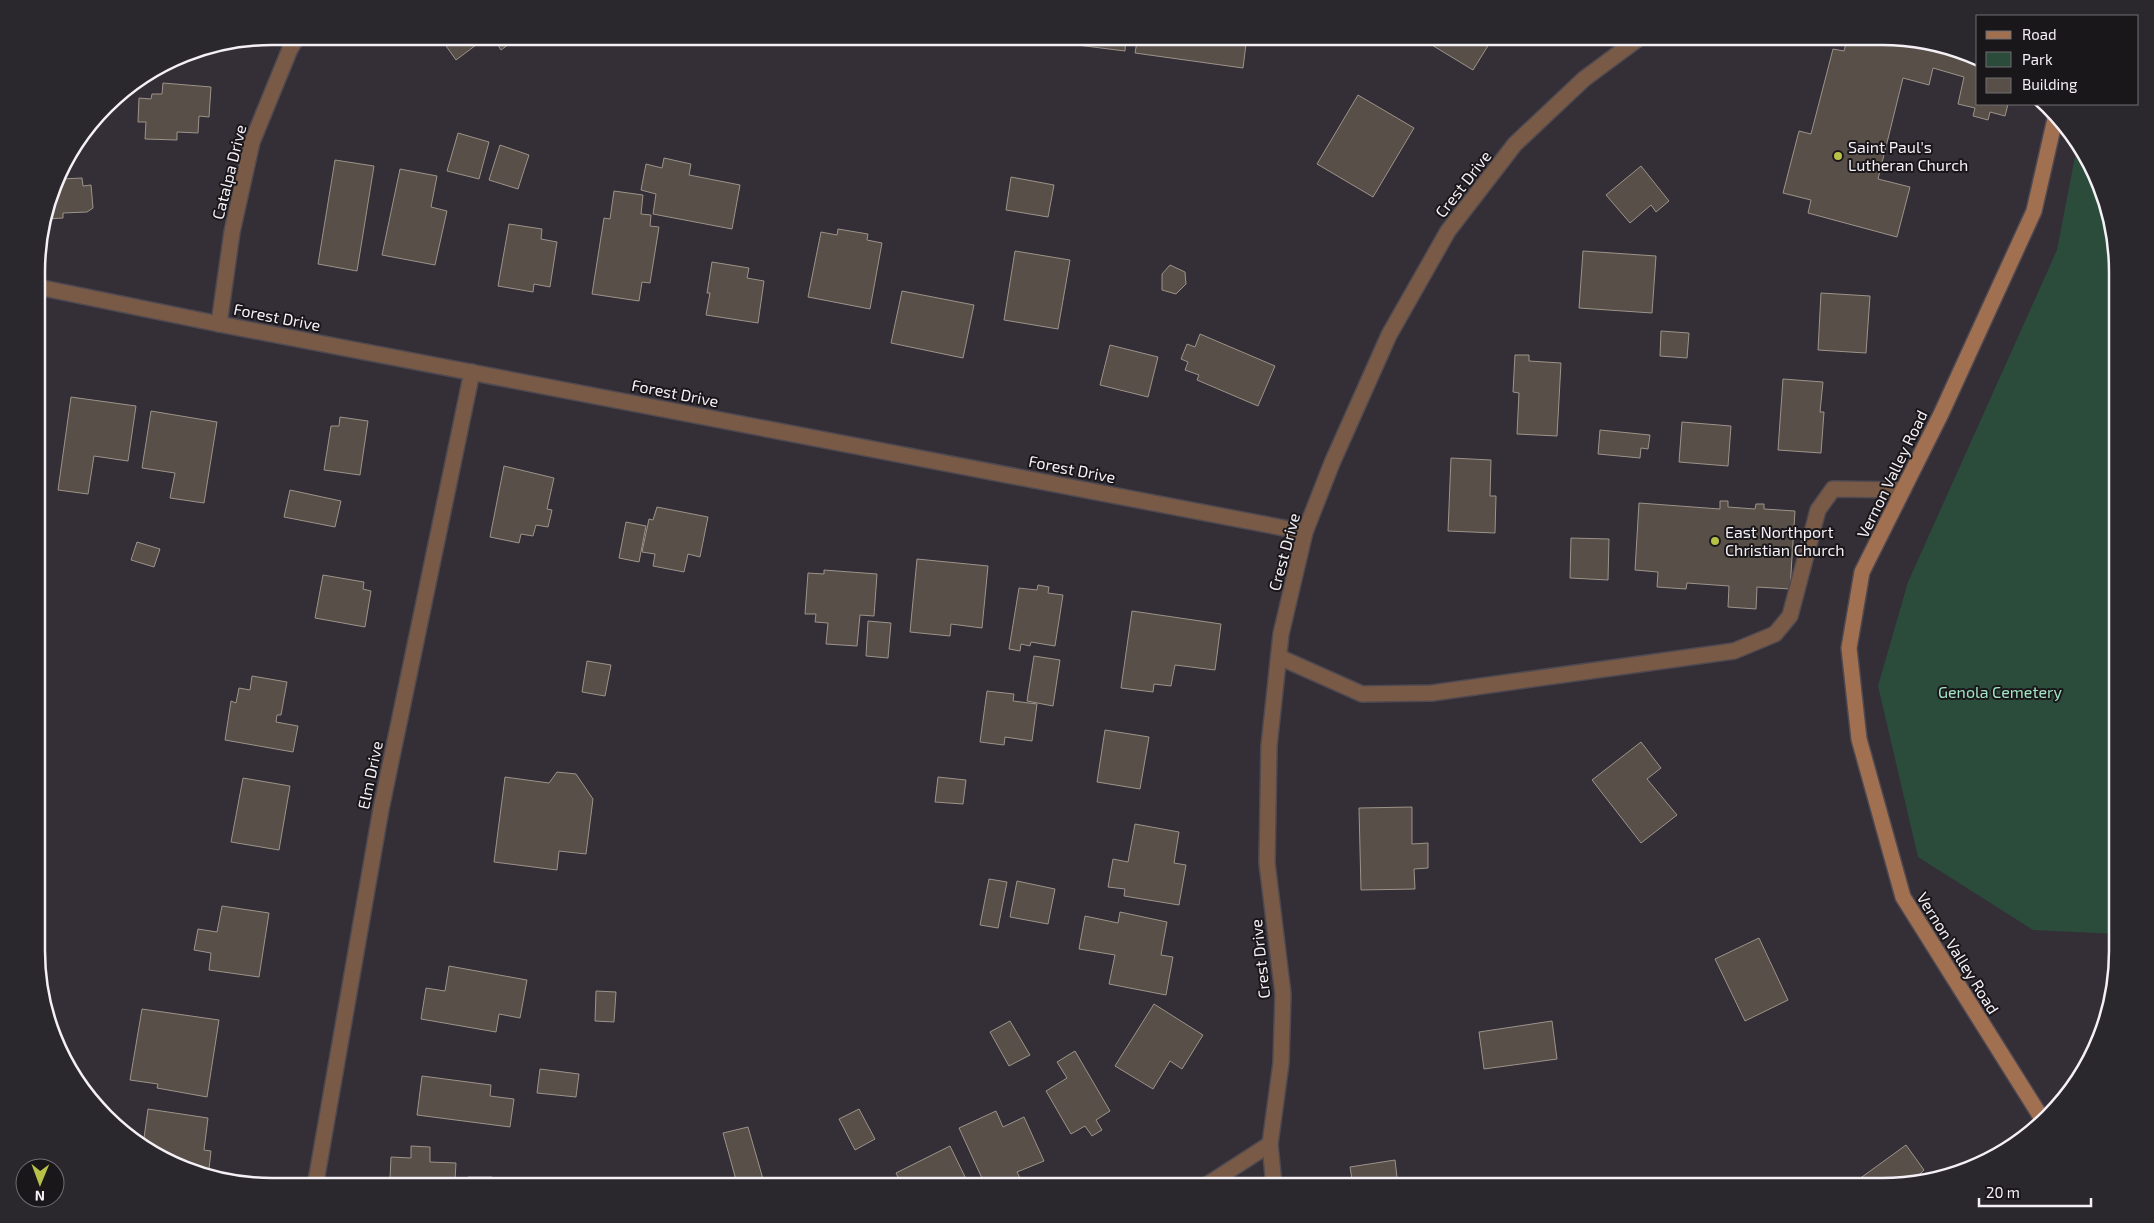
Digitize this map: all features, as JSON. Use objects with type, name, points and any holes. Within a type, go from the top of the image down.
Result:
[{"type":"main road","name":"Vernon Valley Road","points":[[2040,1115],[1903,897],[1859,739],[1850,648],[1862,572],[1941,414],[2034,211],[2053,122]]},
{"type":"street","name":"Catalpa Drive","points":[[220,324],[232,232],[252,142],[292,45]]},
{"type":"street","name":"Crest Drive","points":[[1273,1178],[1270,1144],[1282,1063],[1283,994],[1267,862],[1269,746],[1281,634],[1305,532],[1332,463],[1389,335],[1448,231],[1515,144],[1584,79],[1630,45]]},
{"type":"street","name":"Forest Drive","points":[[45,287],[220,324],[1305,532]]},
{"type":"street","name":"Elm Drive","points":[[317,1178],[381,809],[472,372]]},
{"type":"street","points":[[1279,657],[1362,694],[1372,694],[1432,693],[1734,651],[1775,634],[1790,616],[1818,510],[1833,489],[1903,490]]},
{"type":"street","points":[[1217,1178],[1270,1144]]},
{"type":"green space","name":"Genola Cemetery","points":[[2076,153],[2086,171],[2097,199],[2105,227],[2109,257],[2109,934],[2033,930],[1918,857],[1878,686],[1908,582],[2057,250]]},
{"type":"building","points":[[445,45],[476,45],[456,60]]},
{"type":"building","points":[[498,45],[508,45],[501,50]]},
{"type":"building","points":[[1077,45],[1125,45],[1125,51]]},
{"type":"building","points":[[1136,45],[1246,45],[1243,68],[1135,53]]},
{"type":"building","points":[[1432,45],[1488,45],[1473,70]]},
{"type":"building","name":"Saint Paul's Lutheran Church","points":[[1846,45],[1897,45],[1927,49],[1955,57],[1976,65],[1976,105],[2008,105],[2005,116],[1990,112],[1988,120],[1973,116],[1975,108],[1958,104],[1964,77],[1933,68],[1929,85],[1903,78],[1878,179],[1910,187],[1897,237],[1808,213],[1811,200],[1783,193],[1799,131],[1811,134],[1833,49],[1844,51]]},
{"type":"building","points":[[163,83],[211,87],[209,117],[199,116],[198,133],[177,132],[177,140],[145,139],[146,122],[138,122],[139,98],[151,99],[152,94],[162,94]]},
{"type":"building","points":[[1358,95],[1414,128],[1373,197],[1317,164]]},
{"type":"building","points":[[458,133],[489,142],[479,179],[447,171]]},
{"type":"building","points":[[500,145],[529,155],[518,189],[489,180]]},
{"type":"building","points":[[664,158],[691,164],[689,175],[740,185],[732,229],[653,214],[656,194],[641,190],[646,164],[662,168]]},
{"type":"building","points":[[335,160],[374,166],[357,271],[318,264]]},
{"type":"building","points":[[1641,166],[1669,201],[1656,212],[1651,205],[1630,223],[1606,195]]},
{"type":"building","points":[[400,169],[437,176],[431,207],[447,211],[435,265],[382,255]]},
{"type":"building","points":[[1011,177],[1054,185],[1048,217],[1006,210]]},
{"type":"building","points":[[82,178],[83,186],[91,185],[93,208],[87,212],[63,213],[63,218],[51,219],[65,179]]},
{"type":"building","points":[[614,191],[643,195],[641,214],[651,215],[650,226],[659,227],[650,283],[642,282],[639,301],[592,294],[604,218],[610,219]]},
{"type":"building","points":[[509,224],[542,229],[541,239],[557,242],[550,287],[534,284],[533,292],[498,286]]},
{"type":"building","points":[[838,229],[868,234],[867,240],[882,243],[870,309],[808,297],[821,232],[837,235]]},
{"type":"building","points":[[1015,251],[1070,260],[1058,329],[1004,320]]},
{"type":"building","points":[[1583,251],[1656,256],[1652,313],[1579,308]]},
{"type":"building","points":[[712,262],[749,268],[747,278],[764,281],[758,323],[706,315]]},
{"type":"building","points":[[1170,265],[1185,272],[1186,284],[1176,294],[1162,290],[1162,274]]},
{"type":"building","points":[[902,291],[974,305],[963,358],[891,343]]},
{"type":"building","points":[[1821,293],[1870,296],[1866,353],[1818,350]]},
{"type":"building","points":[[1661,331],[1689,333],[1687,358],[1660,356]]},
{"type":"building","points":[[1200,334],[1275,366],[1258,406],[1197,380],[1199,375],[1185,370],[1188,362],[1181,359],[1187,344],[1195,347]]},
{"type":"building","points":[[1110,345],[1158,357],[1148,397],[1100,385]]},
{"type":"building","points":[[1515,355],[1529,355],[1529,361],[1561,363],[1557,436],[1517,434],[1519,393],[1513,392]]},
{"type":"building","points":[[1783,379],[1823,382],[1820,412],[1824,412],[1821,453],[1778,450]]},
{"type":"building","points":[[71,397],[136,406],[128,461],[94,456],[88,494],[58,490]]},
{"type":"building","points":[[151,411],[217,422],[204,503],[170,498],[175,473],[142,468]]},
{"type":"building","points":[[340,417],[368,421],[360,475],[324,470],[331,426],[339,426]]},
{"type":"building","points":[[1682,422],[1731,426],[1728,466],[1679,462]]},
{"type":"building","points":[[1600,430],[1650,435],[1648,449],[1641,448],[1640,458],[1598,454]]},
{"type":"building","points":[[1451,458],[1491,460],[1490,496],[1496,496],[1495,533],[1448,531]]},
{"type":"building","points":[[504,466],[554,478],[547,509],[552,510],[548,527],[536,525],[533,536],[521,534],[519,543],[490,537]]},
{"type":"building","points":[[290,490],[341,501],[335,527],[284,517]]},
{"type":"building","name":"East Northport Christian Church","points":[[1720,501],[1728,501],[1728,507],[1755,509],[1756,504],[1764,504],[1764,509],[1795,511],[1790,589],[1757,587],[1756,609],[1728,607],[1729,586],[1687,583],[1686,589],[1657,587],[1658,572],[1635,570],[1639,503],[1720,509]]},
{"type":"building","points":[[657,507],[708,517],[700,557],[688,554],[684,572],[653,566],[655,554],[642,552],[649,519],[653,520]]},
{"type":"building","points":[[626,522],[646,526],[639,562],[619,558]]},
{"type":"building","points":[[1571,538],[1609,539],[1608,580],[1570,578]]},
{"type":"building","points":[[137,542],[160,549],[154,567],[131,560]]},
{"type":"building","points":[[917,559],[988,566],[982,628],[951,624],[950,636],[910,632]]},
{"type":"building","points":[[824,570],[877,574],[874,616],[860,615],[857,646],[826,644],[828,623],[815,622],[816,614],[805,614],[808,573],[824,574]]},
{"type":"building","points":[[323,575],[364,582],[363,589],[371,591],[365,627],[315,618]]},
{"type":"building","points":[[1038,585],[1049,587],[1048,593],[1063,595],[1055,646],[1031,642],[1030,646],[1021,644],[1020,651],[1009,649],[1019,588],[1037,590]]},
{"type":"building","points":[[1132,611],[1221,624],[1215,670],[1175,665],[1171,686],[1154,684],[1153,692],[1121,688]]},
{"type":"building","points":[[868,621],[891,623],[888,658],[866,656]]},
{"type":"building","points":[[1034,656],[1060,660],[1053,706],[1027,701]]},
{"type":"building","points":[[587,661],[611,665],[605,696],[582,692]]},
{"type":"building","points":[[252,676],[287,682],[281,715],[277,715],[276,722],[298,726],[293,752],[225,740],[231,701],[236,703],[239,688],[250,690]]},
{"type":"building","points":[[987,691],[1014,694],[1013,701],[1037,704],[1032,741],[1005,737],[1004,745],[980,742]]},
{"type":"building","points":[[1105,730],[1149,737],[1140,789],[1097,782]]},
{"type":"building","points":[[1641,742],[1661,768],[1647,779],[1677,815],[1641,843],[1592,780]]},
{"type":"building","points":[[557,772],[576,774],[593,799],[586,854],[559,851],[557,870],[494,862],[505,777],[549,783]]},
{"type":"building","points":[[938,777],[966,780],[963,804],[935,802]]},
{"type":"building","points":[[243,778],[290,786],[279,850],[231,842]]},
{"type":"building","points":[[1412,807],[1412,844],[1428,843],[1428,868],[1414,869],[1415,889],[1361,890],[1359,808]]},
{"type":"building","points":[[1135,824],[1179,832],[1174,863],[1186,865],[1179,905],[1124,896],[1125,889],[1108,887],[1113,859],[1128,862]]},
{"type":"building","points":[[989,879],[1007,882],[998,928],[980,925]]},
{"type":"building","points":[[1017,881],[1055,889],[1048,924],[1010,917]]},
{"type":"building","points":[[222,906],[269,913],[259,977],[209,970],[211,953],[194,950],[198,929],[217,932]]},
{"type":"building","points":[[1120,912],[1167,922],[1161,955],[1173,957],[1166,995],[1109,984],[1115,955],[1079,949],[1085,916],[1118,923]]},
{"type":"building","points":[[1759,938],[1788,1000],[1745,1021],[1715,959]]},
{"type":"building","points":[[449,966],[527,980],[520,1018],[499,1014],[496,1032],[421,1019],[426,988],[445,991]]},
{"type":"building","points":[[596,991],[616,992],[614,1022],[595,1021]]},
{"type":"building","points":[[1154,1004],[1203,1035],[1182,1069],[1170,1061],[1153,1089],[1115,1066]]},
{"type":"building","points":[[142,1009],[219,1020],[207,1097],[157,1088],[158,1084],[130,1080]]},
{"type":"building","points":[[1010,1021],[1030,1055],[1009,1066],[990,1032]]},
{"type":"building","points":[[1552,1021],[1557,1059],[1484,1069],[1479,1032]]},
{"type":"building","points":[[1075,1051],[1110,1111],[1096,1120],[1102,1130],[1092,1136],[1085,1126],[1071,1134],[1046,1091],[1067,1078],[1057,1062]]},
{"type":"building","points":[[540,1069],[579,1074],[576,1097],[537,1093]]},
{"type":"building","points":[[422,1076],[491,1085],[490,1096],[514,1099],[510,1127],[417,1115]]},
{"type":"building","points":[[148,1109],[208,1118],[204,1150],[211,1151],[209,1169],[171,1155],[144,1138]]},
{"type":"building","points":[[859,1109],[875,1139],[855,1150],[839,1119]]},
{"type":"building","points":[[996,1111],[1003,1127],[1024,1117],[1044,1161],[1017,1172],[1020,1178],[982,1178],[959,1128]]},
{"type":"building","points":[[748,1127],[763,1178],[736,1178],[723,1133]]},
{"type":"building","points":[[1906,1145],[1924,1170],[1919,1175],[1897,1178],[1861,1178]]},
{"type":"building","points":[[411,1146],[430,1147],[430,1162],[456,1163],[455,1178],[390,1178],[391,1157],[411,1158]]},
{"type":"building","points":[[950,1146],[966,1178],[898,1178],[896,1173]]},
{"type":"building","points":[[1395,1160],[1397,1178],[1352,1178],[1350,1167]]},
{"type":"building","points":[[468,1177],[492,1178],[468,1178]]},
{"type":"place","name":"Saint Paul's Lutheran Church","points":[[1838,156]]},
{"type":"place","name":"East Northport Christian Church","points":[[1715,541]]}]
